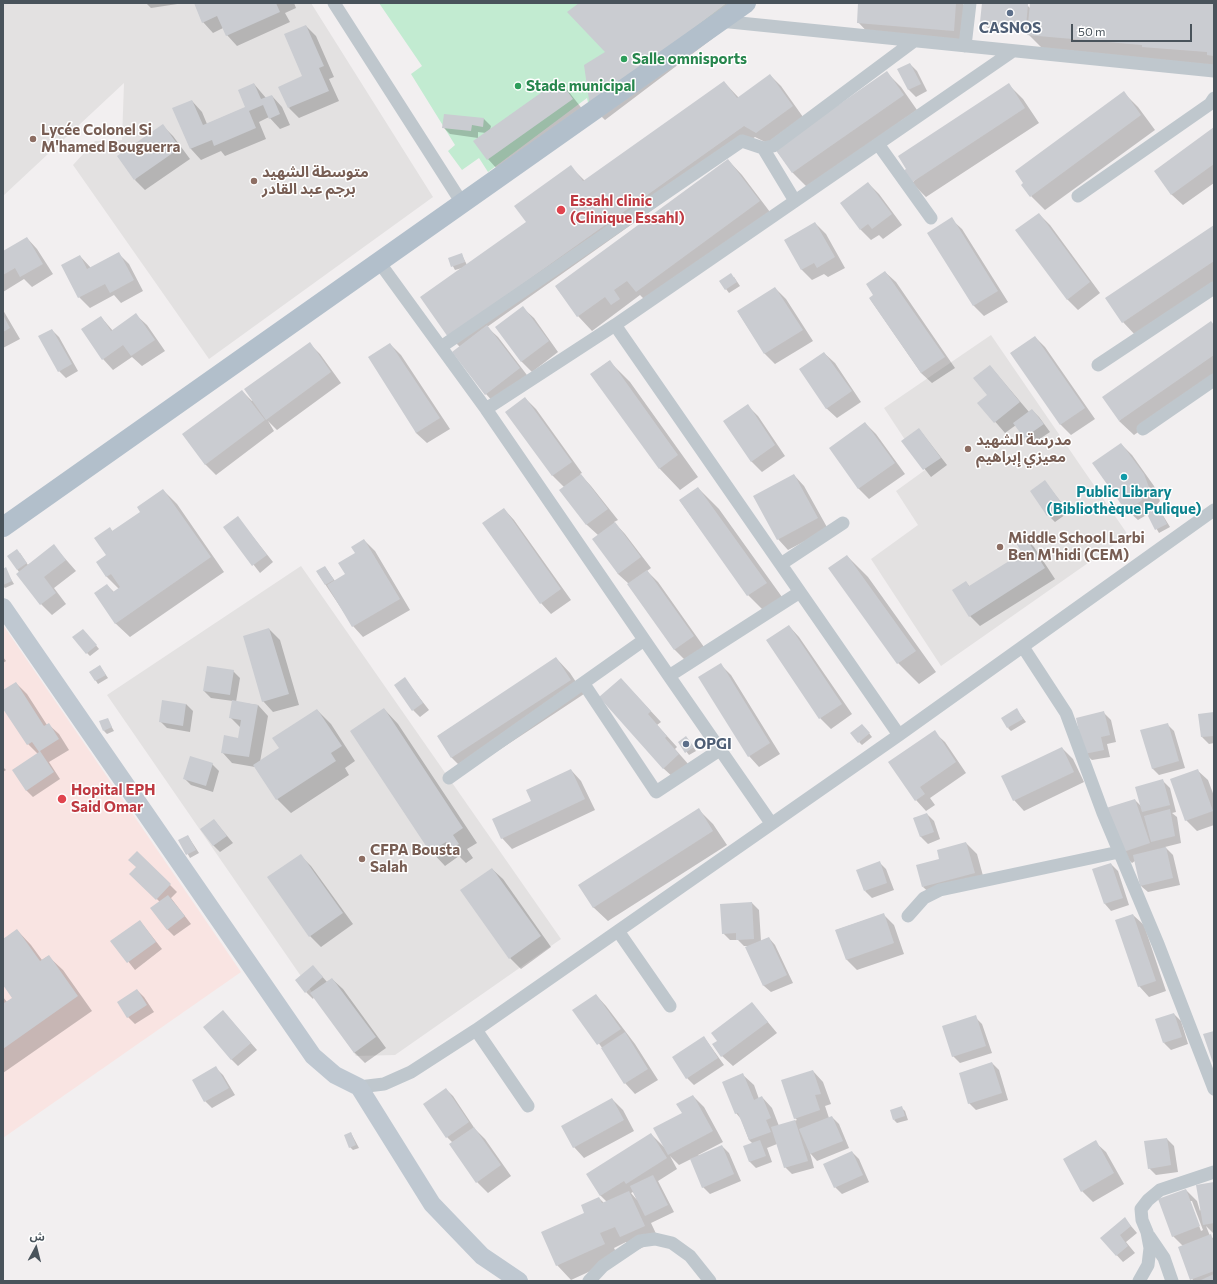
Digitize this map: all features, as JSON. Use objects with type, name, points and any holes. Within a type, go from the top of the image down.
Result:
[{"type":"main road","points":[[3,528],[746,3]]},
{"type":"street","points":[[334,3],[462,203]]},
{"type":"street","points":[[965,46],[970,3]]},
{"type":"street","points":[[720,21],[1214,72]]},
{"type":"street","points":[[441,347],[742,141],[763,148],[774,146],[914,41]]},
{"type":"street","points":[[486,409],[615,325],[1013,51]]},
{"type":"street","points":[[1078,196],[1210,104],[1214,98]]},
{"type":"street","points":[[878,144],[931,218]]},
{"type":"street","points":[[763,148],[794,201]]},
{"type":"street","points":[[379,262],[486,409],[668,676],[721,749],[771,823]]},
{"type":"street","points":[[1098,365],[1214,288]]},
{"type":"street","points":[[615,325],[899,735]]},
{"type":"street","points":[[1143,429],[1214,380]]},
{"type":"street","points":[[359,1087],[384,1084],[411,1072],[476,1030],[899,735],[1214,510]]},
{"type":"street","points":[[781,564],[843,523]]},
{"type":"street","points":[[668,676],[800,592]]},
{"type":"street","points":[[3,607],[313,1056],[335,1074],[359,1087],[432,1204],[482,1256],[519,1281]]},
{"type":"street","points":[[449,778],[584,684],[644,640]]},
{"type":"street","points":[[1023,647],[1066,714],[1119,852],[1158,944],[1214,1089]]},
{"type":"street","points":[[584,684],[656,792],[721,749]]},
{"type":"street","points":[[908,916],[924,898],[940,890],[1119,852]]},
{"type":"street","points":[[618,931],[670,1006]]},
{"type":"street","points":[[476,1030],[528,1106]]},
{"type":"street","points":[[1172,1281],[1164,1258],[1147,1232],[1142,1220],[1141,1209],[1148,1200],[1160,1190],[1214,1172]]},
{"type":"street","points":[[1139,1281],[1148,1265],[1150,1248],[1147,1232]]},
{"type":"street","points":[[588,1281],[603,1266],[640,1241],[655,1239],[672,1243],[690,1256],[710,1281]]},
{"type":"shaded area","name":"متوسطة الشهيد برجم عبد القادر","points":[[3,3],[311,3],[433,197],[209,359],[73,165],[95,141],[122,140],[124,83],[3,196]]},
{"type":"shaded area","name":"Middle School Larbi Ben M'hidi (CEM)","points":[[991,335],[1128,535],[941,666],[871,559],[918,525],[896,491],[925,470],[884,408]]},
{"type":"shaded area","name":"CFPA Bousta Salah","points":[[301,566],[561,939],[395,1055],[356,1056],[107,695]]},
{"type":"shaded area","name":"Hopital EPH Said Omar","points":[[3,625],[241,972],[3,1138]]},
{"type":"green space","name":"Stade municipal","points":[[379,3],[727,3],[589,107],[587,98],[488,172],[479,158],[462,170],[448,151],[455,145],[411,74],[422,66]]},
{"type":"building","points":[[194,3],[276,3],[280,12],[226,36],[217,16],[202,23]]},
{"type":"building","name":"Salle omnisports","points":[[579,3],[727,3],[590,107],[584,65],[605,52],[567,12]]},
{"type":"building","points":[[858,3],[956,3],[954,31],[857,23]]},
{"type":"building","name":"CASNOS","points":[[982,3],[1028,4],[1026,26],[980,22]]},
{"type":"building","points":[[1030,3],[1214,3],[1214,56],[1207,55],[1207,52],[1027,35]]},
{"type":"building","points":[[306,25],[324,66],[319,68],[329,91],[288,108],[278,87],[302,76],[284,34]]},
{"type":"building","points":[[910,63],[921,84],[908,90],[897,69]]},
{"type":"building","points":[[887,71],[904,95],[792,173],[775,149]]},
{"type":"building","points":[[770,74],[793,106],[756,133],[744,126],[448,337],[420,297],[526,222],[514,206],[571,165],[583,181],[724,81],[737,98]]},
{"type":"building","points":[[559,80],[573,99],[487,160],[473,141]]},
{"type":"building","points":[[254,83],[261,99],[272,95],[280,114],[269,119],[263,105],[249,111],[256,128],[214,146],[212,140],[190,149],[172,108],[192,100],[203,125],[245,107],[238,90]]},
{"type":"building","points":[[1009,83],[1025,108],[911,183],[903,171],[906,169],[898,156]]},
{"type":"building","points":[[1124,91],[1141,115],[1030,197],[1021,185],[1023,183],[1015,171]]},
{"type":"building","points":[[444,114],[484,118],[483,127],[472,125],[471,131],[442,128]]},
{"type":"building","points":[[163,124],[180,148],[134,180],[117,156]]},
{"type":"building","points":[[1214,127],[1214,164],[1171,195],[1154,171]]},
{"type":"building","points":[[728,159],[760,201],[636,292],[627,281],[614,290],[620,299],[611,305],[605,297],[577,317],[555,286]]},
{"type":"building","points":[[868,182],[892,214],[872,229],[868,224],[860,230],[840,203]]},
{"type":"building","points":[[1039,213],[1090,282],[1067,300],[1015,230]]},
{"type":"building","points":[[952,217],[998,291],[973,306],[927,233]]},
{"type":"building","points":[[815,222],[835,257],[817,268],[814,263],[801,270],[784,240]]},
{"type":"building","points":[[1214,225],[1214,261],[1122,323],[1105,298]]},
{"type":"building","points":[[27,237],[43,264],[20,277],[15,268],[3,275],[3,251]]},
{"type":"building","points":[[119,252],[134,280],[110,293],[105,284],[78,298],[61,265],[80,255],[87,269]]},
{"type":"building","points":[[462,253],[465,262],[451,267],[448,258]]},
{"type":"building","points":[[885,271],[945,357],[921,373],[869,298],[873,295],[866,284]]},
{"type":"building","points":[[731,273],[737,282],[725,290],[719,281]]},
{"type":"building","points":[[775,287],[803,330],[764,354],[737,311]]},
{"type":"building","points":[[523,306],[549,341],[521,362],[495,327]]},
{"type":"building","points":[[136,313],[155,340],[131,356],[123,345],[102,360],[81,329],[101,316],[111,331]]},
{"type":"building","points":[[3,315],[10,328],[3,332]]},
{"type":"building","points":[[1211,321],[1214,325],[1214,355],[1119,421],[1102,397]]},
{"type":"building","points":[[487,325],[520,368],[485,395],[452,352]]},
{"type":"building","points":[[52,329],[72,364],[58,372],[38,336]]},
{"type":"building","points":[[1035,336],[1085,408],[1060,425],[1010,353]]},
{"type":"building","points":[[310,342],[331,372],[266,420],[244,389]]},
{"type":"building","points":[[390,343],[440,418],[416,433],[368,357]]},
{"type":"building","points":[[824,352],[852,391],[826,409],[799,369]]},
{"type":"building","points":[[610,360],[678,455],[659,469],[590,374]]},
{"type":"building","points":[[990,365],[1020,402],[994,423],[977,403],[987,395],[973,378]]},
{"type":"building","points":[[242,390],[265,420],[205,465],[182,434]]},
{"type":"building","points":[[525,397],[572,462],[552,476],[505,412]]},
{"type":"building","points":[[748,404],[775,445],[751,462],[723,421]]},
{"type":"building","points":[[1032,409],[1044,424],[1024,438],[1013,423]]},
{"type":"building","points":[[865,422],[895,463],[858,489],[829,448]]},
{"type":"building","points":[[919,428],[941,458],[923,470],[901,441]]},
{"type":"building","name":"Public Library (Bibliothèque Pulique)","points":[[1121,443],[1144,474],[1150,490],[1141,501],[1126,511],[1092,463]]},
{"type":"building","points":[[581,474],[608,509],[586,525],[559,490]]},
{"type":"building","points":[[794,474],[818,518],[777,540],[753,496]]},
{"type":"building","points":[[1045,480],[1063,505],[1047,516],[1030,491]]},
{"type":"building","points":[[698,487],[767,583],[747,596],[679,500]]},
{"type":"building","points":[[163,489],[211,557],[115,624],[94,593],[107,584],[113,592],[120,587],[111,574],[106,577],[96,562],[106,555],[94,538],[110,527],[112,531],[140,512],[137,507]]},
{"type":"building","points":[[504,508],[561,589],[540,604],[482,523]]},
{"type":"building","points":[[1159,508],[1167,524],[1155,530],[1147,514]]},
{"type":"building","points":[[238,516],[267,555],[252,566],[223,527]]},
{"type":"building","points":[[615,522],[641,557],[618,574],[592,539]]},
{"type":"building","points":[[1024,535],[1045,568],[969,617],[952,590],[966,581],[969,586],[1022,553],[1015,541]]},
{"type":"building","points":[[364,539],[400,599],[352,627],[327,585],[345,574],[338,563],[355,553],[351,547]]},
{"type":"building","points":[[54,544],[66,560],[44,577],[56,593],[40,605],[16,574]]},
{"type":"building","points":[[17,549],[27,563],[17,570],[7,556]]},
{"type":"building","points":[[847,555],[916,651],[897,664],[828,568]]},
{"type":"building","points":[[325,566],[334,580],[325,585],[316,571]]},
{"type":"building","points":[[6,567],[12,581],[3,585],[3,569]]},
{"type":"building","points":[[647,570],[694,636],[674,650],[627,584]]},
{"type":"building","points":[[789,625],[842,704],[819,719],[766,640]]},
{"type":"building","points":[[269,628],[289,694],[262,702],[243,636]]},
{"type":"building","points":[[83,629],[97,645],[86,654],[72,637]]},
{"type":"building","points":[[556,657],[571,680],[451,758],[437,736]]},
{"type":"building","points":[[721,663],[770,743],[748,757],[698,677]]},
{"type":"building","points":[[100,665],[106,675],[95,681],[89,672]]},
{"type":"building","points":[[207,666],[234,670],[230,695],[203,691]]},
{"type":"building","points":[[405,677],[423,703],[412,711],[394,685]]},
{"type":"building","points":[[621,678],[651,711],[648,714],[667,736],[665,738],[679,754],[663,769],[599,697]]},
{"type":"building","points":[[16,682],[44,726],[49,723],[59,739],[40,751],[54,772],[26,791],[12,770],[39,752],[32,742],[27,745],[3,709],[3,690]]},
{"type":"building","points":[[162,700],[186,704],[183,726],[159,722]]},
{"type":"building","points":[[232,700],[258,705],[249,757],[221,753],[224,735],[238,738],[241,720],[229,718]]},
{"type":"building","points":[[384,708],[463,828],[453,835],[459,844],[451,849],[446,842],[430,852],[350,731]]},
{"type":"building","points":[[1017,708],[1023,719],[1007,728],[1001,718]]},
{"type":"building","points":[[317,709],[342,746],[331,753],[336,761],[276,800],[253,765],[279,748],[272,738]]},
{"type":"building","points":[[1104,711],[1110,735],[1101,737],[1104,750],[1084,754],[1076,718]]},
{"type":"building","points":[[1214,712],[1214,736],[1201,737],[1198,714]]},
{"type":"building","points":[[108,718],[112,727],[103,731],[99,721]]},
{"type":"building","points":[[1168,723],[1179,761],[1152,769],[1140,730]]},
{"type":"building","points":[[862,724],[870,733],[858,743],[850,733]]},
{"type":"building","points":[[935,730],[956,762],[920,787],[925,794],[915,801],[888,762]]},
{"type":"building","name":"OPGI","points":[[686,736],[694,747],[685,753],[678,742]]},
{"type":"building","points":[[1062,747],[1074,772],[1013,801],[1001,776]]},
{"type":"building","points":[[190,756],[213,763],[206,786],[183,779]]},
{"type":"building","points":[[571,769],[585,799],[501,839],[492,819],[531,801],[526,790]]},
{"type":"building","points":[[1198,769],[1213,811],[1185,821],[1170,779]]},
{"type":"building","points":[[1163,779],[1170,805],[1142,812],[1135,787]]},
{"type":"building","points":[[1135,799],[1150,843],[1120,853],[1106,808]]},
{"type":"building","points":[[699,808],[713,831],[593,908],[578,885]]},
{"type":"building","points":[[1170,809],[1175,836],[1151,842],[1144,816]]},
{"type":"building","points":[[927,813],[934,832],[920,837],[913,818]]},
{"type":"building","points":[[214,819],[227,836],[213,846],[200,829]]},
{"type":"building","points":[[188,835],[196,850],[186,855],[178,840]]},
{"type":"building","points":[[966,842],[975,873],[922,887],[916,865],[939,859],[937,850]]},
{"type":"building","points":[[1166,847],[1173,878],[1140,886],[1133,855]]},
{"type":"building","points":[[137,851],[171,884],[156,900],[129,874],[136,867],[128,860]]},
{"type":"building","points":[[301,854],[343,913],[309,937],[267,877]]},
{"type":"building","points":[[880,861],[887,883],[864,891],[856,870]]},
{"type":"building","points":[[1111,863],[1123,898],[1104,904],[1092,869]]},
{"type":"building","points":[[492,868],[541,936],[509,959],[460,890]]},
{"type":"building","points":[[168,895],[185,916],[167,930],[150,908]]},
{"type":"building","points":[[752,902],[754,939],[736,940],[736,933],[722,934],[720,904]]},
{"type":"building","points":[[884,913],[894,943],[846,960],[835,930]]},
{"type":"building","points":[[1133,914],[1156,981],[1138,987],[1115,920]]},
{"type":"building","points":[[140,920],[156,942],[127,963],[110,941]]},
{"type":"building","points":[[17,929],[40,961],[49,955],[78,996],[3,1049],[3,1001],[4,1003],[12,998],[3,985],[3,939]]},
{"type":"building","points":[[769,937],[787,975],[763,986],[745,947]]},
{"type":"building","points":[[313,965],[323,977],[305,993],[295,980]]},
{"type":"building","points":[[332,978],[376,1037],[354,1053],[310,993]]},
{"type":"building","points":[[137,989],[147,1005],[127,1018],[117,1002]]},
{"type":"building","points":[[596,994],[621,1029],[597,1045],[572,1010]]},
{"type":"building","points":[[752,1002],[768,1022],[721,1057],[712,1044],[717,1041],[711,1033]]},
{"type":"building","points":[[223,1010],[251,1043],[231,1060],[203,1027]]},
{"type":"building","points":[[1174,1013],[1182,1037],[1163,1043],[1155,1019]]},
{"type":"building","points":[[976,1015],[986,1046],[952,1057],[942,1026]]},
{"type":"building","points":[[1214,1031],[1214,1066],[1203,1034]]},
{"type":"building","points":[[625,1032],[648,1069],[624,1084],[601,1048]]},
{"type":"building","points":[[704,1036],[718,1058],[686,1079],[672,1057]]},
{"type":"building","points":[[992,1062],[1002,1093],[968,1104],[959,1073]]},
{"type":"building","points":[[216,1066],[229,1088],[204,1102],[192,1080]]},
{"type":"building","points":[[813,1070],[821,1094],[815,1095],[820,1110],[794,1119],[781,1080]]},
{"type":"building","points":[[743,1073],[754,1100],[762,1096],[771,1118],[766,1120],[771,1132],[749,1140],[738,1113],[735,1114],[722,1082]]},
{"type":"building","points":[[446,1088],[469,1122],[446,1138],[423,1104]]},
{"type":"building","points":[[693,1095],[713,1131],[668,1155],[653,1128],[682,1113],[676,1104]]},
{"type":"building","points":[[612,1098],[624,1120],[573,1148],[561,1126]]},
{"type":"building","points":[[902,1106],[905,1116],[893,1120],[890,1110]]},
{"type":"building","points":[[832,1116],[843,1141],[810,1154],[799,1129]]},
{"type":"building","points":[[795,1120],[808,1161],[784,1168],[771,1127]]},
{"type":"building","points":[[474,1127],[501,1165],[476,1183],[449,1144]]},
{"type":"building","points":[[351,1132],[356,1145],[349,1148],[344,1135]]},
{"type":"building","points":[[651,1133],[667,1158],[626,1184],[624,1181],[600,1196],[586,1174]]},
{"type":"building","points":[[1167,1138],[1171,1165],[1148,1169],[1144,1141]]},
{"type":"building","points":[[760,1140],[766,1156],[749,1162],[743,1146]]},
{"type":"building","points":[[1096,1140],[1114,1173],[1081,1192],[1063,1159]]},
{"type":"building","points":[[722,1145],[734,1174],[702,1188],[690,1159]]},
{"type":"building","points":[[852,1151],[863,1175],[834,1188],[823,1164]]},
{"type":"building","points":[[653,1175],[668,1205],[645,1216],[630,1186]]},
{"type":"building","points":[[1214,1182],[1214,1223],[1203,1225],[1196,1185]]},
{"type":"building","points":[[1186,1189],[1200,1226],[1172,1237],[1158,1199]]},
{"type":"building","points":[[629,1191],[645,1226],[620,1237],[615,1227],[600,1233],[605,1244],[556,1266],[541,1232],[584,1213],[581,1205],[599,1197],[602,1203]]},
{"type":"building","points":[[1125,1217],[1131,1226],[1120,1235],[1128,1246],[1116,1256],[1100,1238]]},
{"type":"building","points":[[1211,1234],[1214,1243],[1214,1271],[1190,1280],[1178,1247]]},
{"type":"building","points":[[1214,1274],[1214,1281],[1199,1281]]},
{"type":"place","name":"CASNOS","points":[[1010,13]]},
{"type":"place","name":"Salle omnisports","points":[[624,59]]},
{"type":"place","name":"Stade municipal","points":[[518,86]]},
{"type":"place","name":"Lycée Colonel Si M'hamed Bouguerra","points":[[33,139]]},
{"type":"place","name":"متوسطة الشهيد برجم عبد القادر","points":[[254,181]]},
{"type":"place","name":"Essahl clinic (Clinique Essahl)","points":[[561,210]]},
{"type":"place","name":"مدرسة الشهيد معيزي إبراهيم","points":[[968,449]]},
{"type":"place","name":"Public Library (Bibliothèque Pulique)","points":[[1124,477]]},
{"type":"place","name":"Middle School Larbi Ben M'hidi (CEM)","points":[[1000,547]]},
{"type":"place","name":"OPGI","points":[[686,744]]},
{"type":"place","name":"Hopital EPH Said Omar","points":[[62,799]]},
{"type":"place","name":"CFPA Bousta Salah","points":[[362,859]]}]
